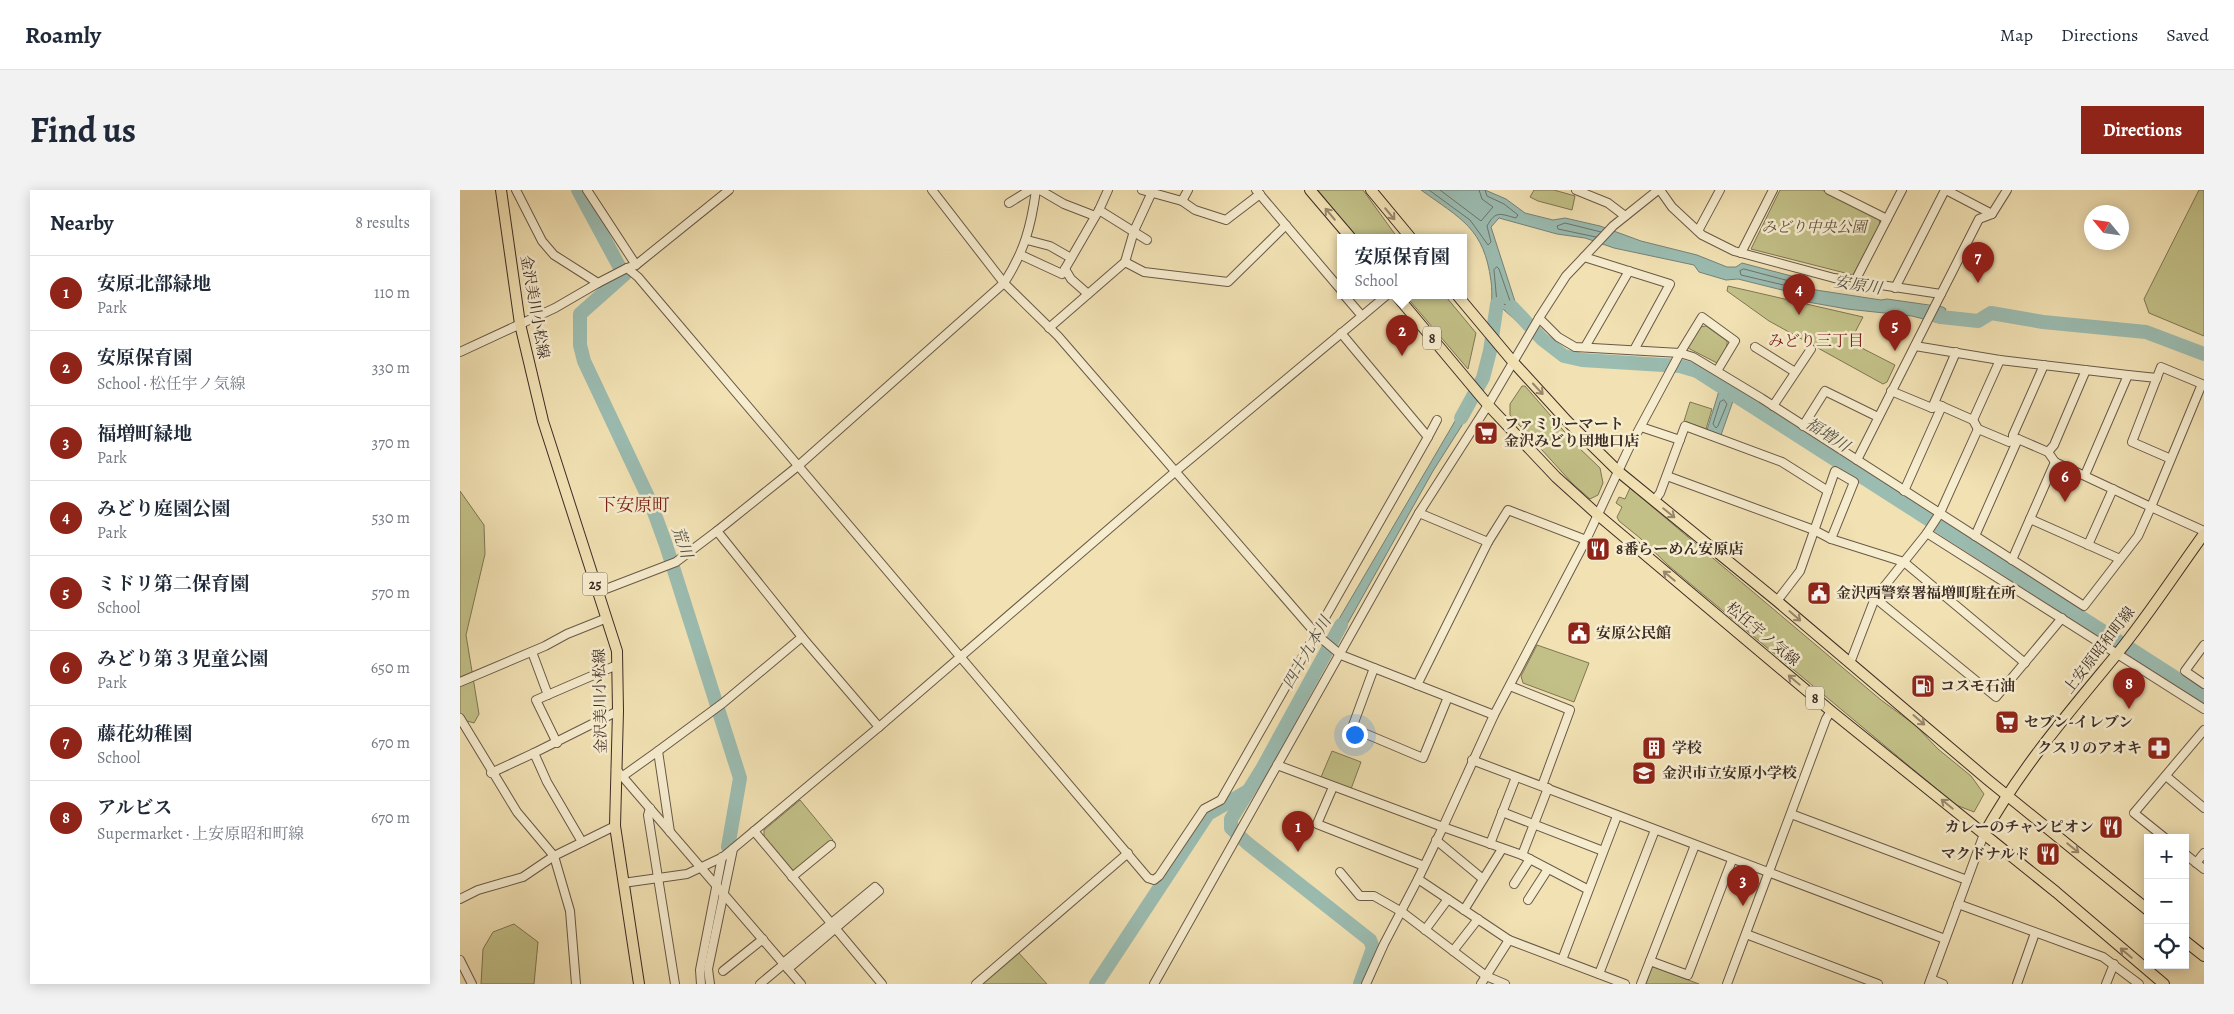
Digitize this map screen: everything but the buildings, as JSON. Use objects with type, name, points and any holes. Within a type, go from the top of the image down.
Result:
[{"type":"main road","name":"金沢美川小松線","points":[[501,190],[520,324],[543,421],[617,651],[620,772],[615,826],[639,984]]},
{"type":"main road","points":[[1310,190],[1347,234]]},
{"type":"main road","points":[[1371,190],[1408,234]]},
{"type":"main road","name":"松任宇ノ気線","points":[[1399,299],[1488,405],[1556,477],[1598,515],[1831,711],[1984,834],[2164,984]]},
{"type":"main road","points":[[1460,299],[1514,363],[1567,421],[1619,472],[1777,601],[1988,780],[2144,907]]},
{"type":"main road","name":"上安原昭和町線","points":[[1984,834],[2001,802],[2075,703],[2119,652],[2204,533]]},
{"type":"main road","points":[[2189,944],[2204,956]]},
{"type":"street","points":[[516,190],[542,242],[554,255],[598,283]]},
{"type":"street","points":[[587,190],[636,265]]},
{"type":"street","points":[[460,352],[555,308],[598,283],[636,265],[729,190]]},
{"type":"street","points":[[932,190],[1004,284],[1049,328],[1319,636],[1338,652],[1494,715]]},
{"type":"street","points":[[1009,203],[1030,190]]},
{"type":"street","points":[[598,592],[673,564],[717,531],[798,466],[1004,284],[1027,240],[1036,190]]},
{"type":"street","points":[[1040,190],[1064,204],[1097,213],[1134,231],[1147,240]]},
{"type":"street","points":[[1020,255],[1062,274],[1108,190]]},
{"type":"street","points":[[1142,190],[1182,201],[1195,210],[1226,220],[1258,192],[1337,285]]},
{"type":"street","points":[[1182,201],[1188,190]]},
{"type":"street","points":[[1576,190],[1608,203],[1625,216]]},
{"type":"street","points":[[1154,984],[1241,831],[1338,652],[1420,513],[1566,276],[1613,226],[1659,190],[1672,207],[1698,232],[1734,252],[1832,278],[1939,297]]},
{"type":"street","points":[[1698,232],[1720,190]]},
{"type":"street","points":[[1741,253],[1773,190]]},
{"type":"street","points":[[1829,190],[1887,219]]},
{"type":"street","points":[[1855,282],[1902,190]]},
{"type":"street","points":[[1896,288],[1945,190],[1992,214]]},
{"type":"street","points":[[1857,460],[1979,219],[1992,214],[2007,190]]},
{"type":"street","points":[[1049,328],[1125,262],[1134,231],[1152,192]]},
{"type":"street","points":[[1125,262],[1144,272],[1228,282],[1286,225]]},
{"type":"street","points":[[1027,240],[1050,246],[1071,258]]},
{"type":"street","points":[[1584,257],[1670,284],[1634,350]]},
{"type":"street","points":[[627,268],[638,277],[1148,878],[1154,880],[1159,876],[1204,809],[1221,800],[1319,636],[1437,420]]},
{"type":"street","points":[[1065,269],[1071,279],[1088,294]]},
{"type":"street","points":[[1585,347],[1629,271]]},
{"type":"street","points":[[1347,299],[1362,316]]},
{"type":"street","points":[[623,883],[686,874],[722,857],[733,849],[879,727],[1176,471],[1382,299]]},
{"type":"street","points":[[1366,984],[1443,827],[1494,715],[1586,540],[1678,356],[1702,318],[1735,342],[1717,371]]},
{"type":"street","points":[[1537,321],[1575,347],[1634,350],[1693,357],[1857,460],[1938,516],[1975,536],[2084,606],[2138,536],[2151,507],[2171,459],[2202,384],[2161,368],[2132,442],[2171,459]]},
{"type":"street","points":[[1341,333],[1428,437]]},
{"type":"street","points":[[1915,346],[2000,360],[2157,378]]},
{"type":"street","points":[[1755,347],[1796,372]]},
{"type":"street","points":[[1773,406],[1811,349]]},
{"type":"street","points":[[1932,408],[1956,352]]},
{"type":"street","points":[[1973,420],[2000,360]]},
{"type":"street","points":[[1975,536],[2015,440],[2013,435],[2044,365]]},
{"type":"street","points":[[2048,452],[2054,444],[2086,370]]},
{"type":"street","points":[[2085,475],[2128,375]]},
{"type":"street","points":[[1803,426],[1825,391],[1878,417]]},
{"type":"street","points":[[1891,391],[1932,408],[1939,405],[1942,406],[1973,420],[1978,429],[2009,442],[2015,440],[2048,452],[2054,462],[2085,475],[2204,533]]},
{"type":"street","points":[[1904,491],[1942,406]]},
{"type":"street","points":[[1654,501],[1667,476],[1685,426],[1782,462],[1828,491]]},
{"type":"street","points":[[1641,427],[1680,440]]},
{"type":"street","points":[[1850,663],[1875,598],[1938,516],[1978,429]]},
{"type":"street","points":[[2012,560],[2054,462]]},
{"type":"street","points":[[1777,601],[1800,572],[1835,471],[1854,482],[1832,539]]},
{"type":"street","points":[[1667,476],[1814,530],[1832,539],[1904,562],[2025,663]]},
{"type":"street","points":[[2088,545],[2113,489]]},
{"type":"street","points":[[1417,685],[1488,542],[1508,510],[1586,540]]},
{"type":"street","points":[[1420,513],[1488,542]]},
{"type":"street","points":[[2030,519],[2120,559]]},
{"type":"street","points":[[717,531],[802,637],[879,727]]},
{"type":"street","points":[[1928,531],[2062,618],[2119,652],[2204,709]]},
{"type":"street","points":[[1875,598],[1996,697],[2062,618]]},
{"type":"street","points":[[460,682],[607,618]]},
{"type":"street","points":[[801,984],[724,893],[670,834],[620,772],[658,751],[712,712],[802,637]]},
{"type":"street","points":[[2204,646],[2185,671],[2204,684]]},
{"type":"street","points":[[532,652],[548,695]]},
{"type":"street","points":[[557,743],[536,700],[617,666]]},
{"type":"street","points":[[1374,668],[1352,728],[1423,758],[1448,697]]},
{"type":"street","points":[[1510,686],[1570,710],[1534,824],[1522,855]]},
{"type":"street","points":[[492,773],[557,743],[618,711]]},
{"type":"street","points":[[1727,984],[1831,711]]},
{"type":"street","points":[[460,718],[517,812],[554,856],[570,911],[576,984]]},
{"type":"street","points":[[2160,834],[2134,812],[2204,730]]},
{"type":"street","points":[[658,751],[670,834]]},
{"type":"street","points":[[534,753],[547,782],[582,842]]},
{"type":"street","points":[[1472,760],[1768,874],[1945,939]]},
{"type":"street","points":[[1277,765],[1522,855],[1587,889]]},
{"type":"street","points":[[2166,776],[2204,808]]},
{"type":"street","points":[[1490,844],[1516,777]]},
{"type":"street","points":[[1333,787],[1317,824],[1424,866]]},
{"type":"street","points":[[650,808],[648,815],[675,984]]},
{"type":"street","points":[[1502,812],[1603,850]]},
{"type":"street","points":[[1791,814],[1967,880]]},
{"type":"street","points":[[1562,960],[1587,889],[1617,816]]},
{"type":"street","points":[[460,899],[478,890],[523,876],[554,856],[615,826]]},
{"type":"street","points":[[1599,974],[1655,830]]},
{"type":"street","points":[[754,831],[882,984]]},
{"type":"street","points":[[1943,984],[1930,982],[1984,834]]},
{"type":"street","points":[[1436,840],[1483,880]]},
{"type":"street","points":[[792,877],[831,845]]},
{"type":"street","points":[[1641,984],[1695,845]]},
{"type":"street","points":[[710,984],[708,970],[733,849]]},
{"type":"street","points":[[1464,910],[1502,849]]},
{"type":"street","points":[[976,984],[1128,853]]},
{"type":"street","points":[[2196,863],[2204,853]]},
{"type":"street","points":[[702,984],[700,970],[722,857]]},
{"type":"street","points":[[2189,857],[2204,869]]},
{"type":"street","points":[[1514,884],[1530,860]]},
{"type":"street","points":[[1650,961],[1688,975],[1732,860]]},
{"type":"street","points":[[1528,900],[1548,869]]},
{"type":"street","points":[[1340,872],[1360,896],[1374,896],[1402,912],[1486,976],[1505,984]]},
{"type":"street","points":[[1418,879],[1509,940],[1624,984]]},
{"type":"street","points":[[760,984],[833,925],[875,887],[879,891],[833,925]]},
{"type":"street","points":[[1425,930],[1448,899]]},
{"type":"street","points":[[1958,904],[2103,957],[2139,984]]},
{"type":"street","points":[[1453,951],[1478,919]]},
{"type":"street","points":[[2016,984],[2035,933]]},
{"type":"street","points":[[1746,934],[1878,984]]},
{"type":"street","points":[[723,971],[763,939]]},
{"type":"street","points":[[1481,984],[1509,940]]},
{"type":"street","points":[[460,960],[472,984]]},
{"type":"street","points":[[2106,984],[2114,964]]},
{"type":"green space","points":[[1318,190],[1363,190],[1395,234],[1354,234]]},
{"type":"green space","points":[[1534,190],[1554,190],[1575,196],[1572,210],[1530,197]]},
{"type":"green space","name":"みどり中央公園","points":[[1780,190],[1822,190],[1879,219],[1880,224],[1853,275],[1751,249]]},
{"type":"green space","points":[[2199,190],[2204,190],[2204,336],[2149,313],[2144,299]]},
{"type":"green space","points":[[1728,286],[1863,317],[1850,342],[1895,365],[1887,382],[1883,384],[1769,321],[1727,291]]},
{"type":"green space","points":[[1408,299],[1448,299],[1476,333],[1468,369]]},
{"type":"green space","points":[[1706,326],[1727,341],[1724,353],[1717,363],[1688,348],[1700,327]]},
{"type":"green space","points":[[1522,386],[1525,386],[1576,445],[1600,468],[1603,483],[1598,495],[1590,499],[1573,484],[1510,415],[1510,404]]},
{"type":"green space","points":[[1690,402],[1712,409],[1706,429],[1684,421]]},
{"type":"green space","points":[[1630,488],[1881,700],[1915,725],[1938,749],[1971,776],[1984,794],[1974,812],[1956,805],[1669,566],[1619,521],[1617,517],[1622,507],[1616,503],[1619,497],[1625,499]]},
{"type":"green space","points":[[460,491],[484,525],[485,554],[466,635],[479,714],[474,723],[460,719]]},
{"type":"green space","points":[[1537,645],[1589,663],[1574,702],[1523,683],[1521,676]]},
{"type":"green space","points":[[1332,751],[1361,762],[1351,789],[1321,777]]},
{"type":"green space","points":[[800,800],[833,840],[795,873],[764,836],[764,830]]},
{"type":"green space","points":[[514,924],[538,942],[534,984],[481,984],[483,949],[493,932]]},
{"type":"green space","points":[[1018,952],[1047,984],[980,984]]},
{"type":"green space","points":[[1654,967],[1699,984],[1646,984],[1651,968]]},
{"type":"water","points":[[1421,190],[1485,190],[1506,199],[1525,213],[1553,220],[1565,218],[1600,226],[1641,241],[1697,255],[1727,267],[1736,267],[1742,263],[1799,278],[1799,281],[1816,290],[1943,307],[1946,309],[1939,323],[1912,316],[1847,309],[1802,301],[1794,293],[1738,279],[1726,280],[1699,272],[1694,265],[1614,248],[1585,238],[1557,234],[1499,218],[1491,227],[1520,317],[1525,318],[1522,326],[1503,309],[1499,311],[1499,322],[1494,323],[1491,281],[1483,248],[1468,226]]},
{"type":"water","points":[[1487,348],[1494,352],[1483,386],[1476,383]]},
{"type":"water","points":[[1719,391],[1733,401],[1721,435],[1707,430]]},
{"type":"water","points":[[1468,399],[1471,411],[1433,471],[1336,644],[1329,636]]},
{"type":"waterway","name":"荒川","points":[[578,190],[619,266]]},
{"type":"waterway","name":"荒川","points":[[625,274],[580,314],[580,345],[584,361],[650,501],[666,545],[740,778],[728,847]]},
{"type":"waterway","name":"四十九本川","points":[[1461,418],[1483,378],[1490,351],[1497,304]]},
{"type":"waterway","name":"福増川","points":[[1512,307],[1542,339],[1564,356],[1582,360],[1680,366],[1697,371],[2204,696]]},
{"type":"waterway","name":"安原川","points":[[1926,312],[1941,317],[1978,321],[1991,313],[2043,322],[2146,332],[2204,354]]},
{"type":"waterway","name":"四十九本川","points":[[1341,625],[1262,769],[1231,819],[1231,828],[1247,843],[1370,940],[1373,948],[1360,984]]},
{"type":"waterway","points":[[1096,984],[1208,814],[1246,792]]},
{"type":"waterway","name":"荒川","points":[[721,885],[725,864]]},
{"type":"waterway","name":"荒川","points":[[706,984],[703,970],[719,894]]},
{"type":"place","name":"藤花幼稚園","points":[[1978,283]]},
{"type":"place","name":"みどり庭園公園","points":[[1799,315]]},
{"type":"place","name":"ミドリ第二保育園","points":[[1895,351]]},
{"type":"place","name":"安原保育園","points":[[1402,356]]},
{"type":"place","name":"ファミリーマート 金沢みどり団地口店","points":[[1486,433]]},
{"type":"place","name":"みどり第３児童公園","points":[[2065,502]]},
{"type":"place","name":"8番らーめん安原店","points":[[1598,549]]},
{"type":"place","name":"金沢西警察署福増町駐在所","points":[[1819,593]]},
{"type":"place","name":"安原公民館","points":[[1579,633]]},
{"type":"place","name":"コスモ石油","points":[[1923,686]]},
{"type":"place","name":"アルビス","points":[[2129,709]]},
{"type":"place","name":"セブン-イレブン","points":[[2007,722]]},
{"type":"place","name":"学校","points":[[1654,748]]},
{"type":"place","name":"クスリのアオキ","points":[[2159,748]]},
{"type":"place","name":"金沢市立安原小学校","points":[[1644,773]]},
{"type":"place","name":"カレーのチャンピオン","points":[[2111,827]]},
{"type":"place","name":"安原北部緑地","points":[[1298,852]]},
{"type":"place","name":"マクドナルド","points":[[2048,854]]},
{"type":"place","name":"福増町緑地","points":[[1743,906]]},
{"type":"district","name":"みどり三丁目","points":[[1816,340]]},
{"type":"district","name":"下安原町","points":[[634,505]]}]
